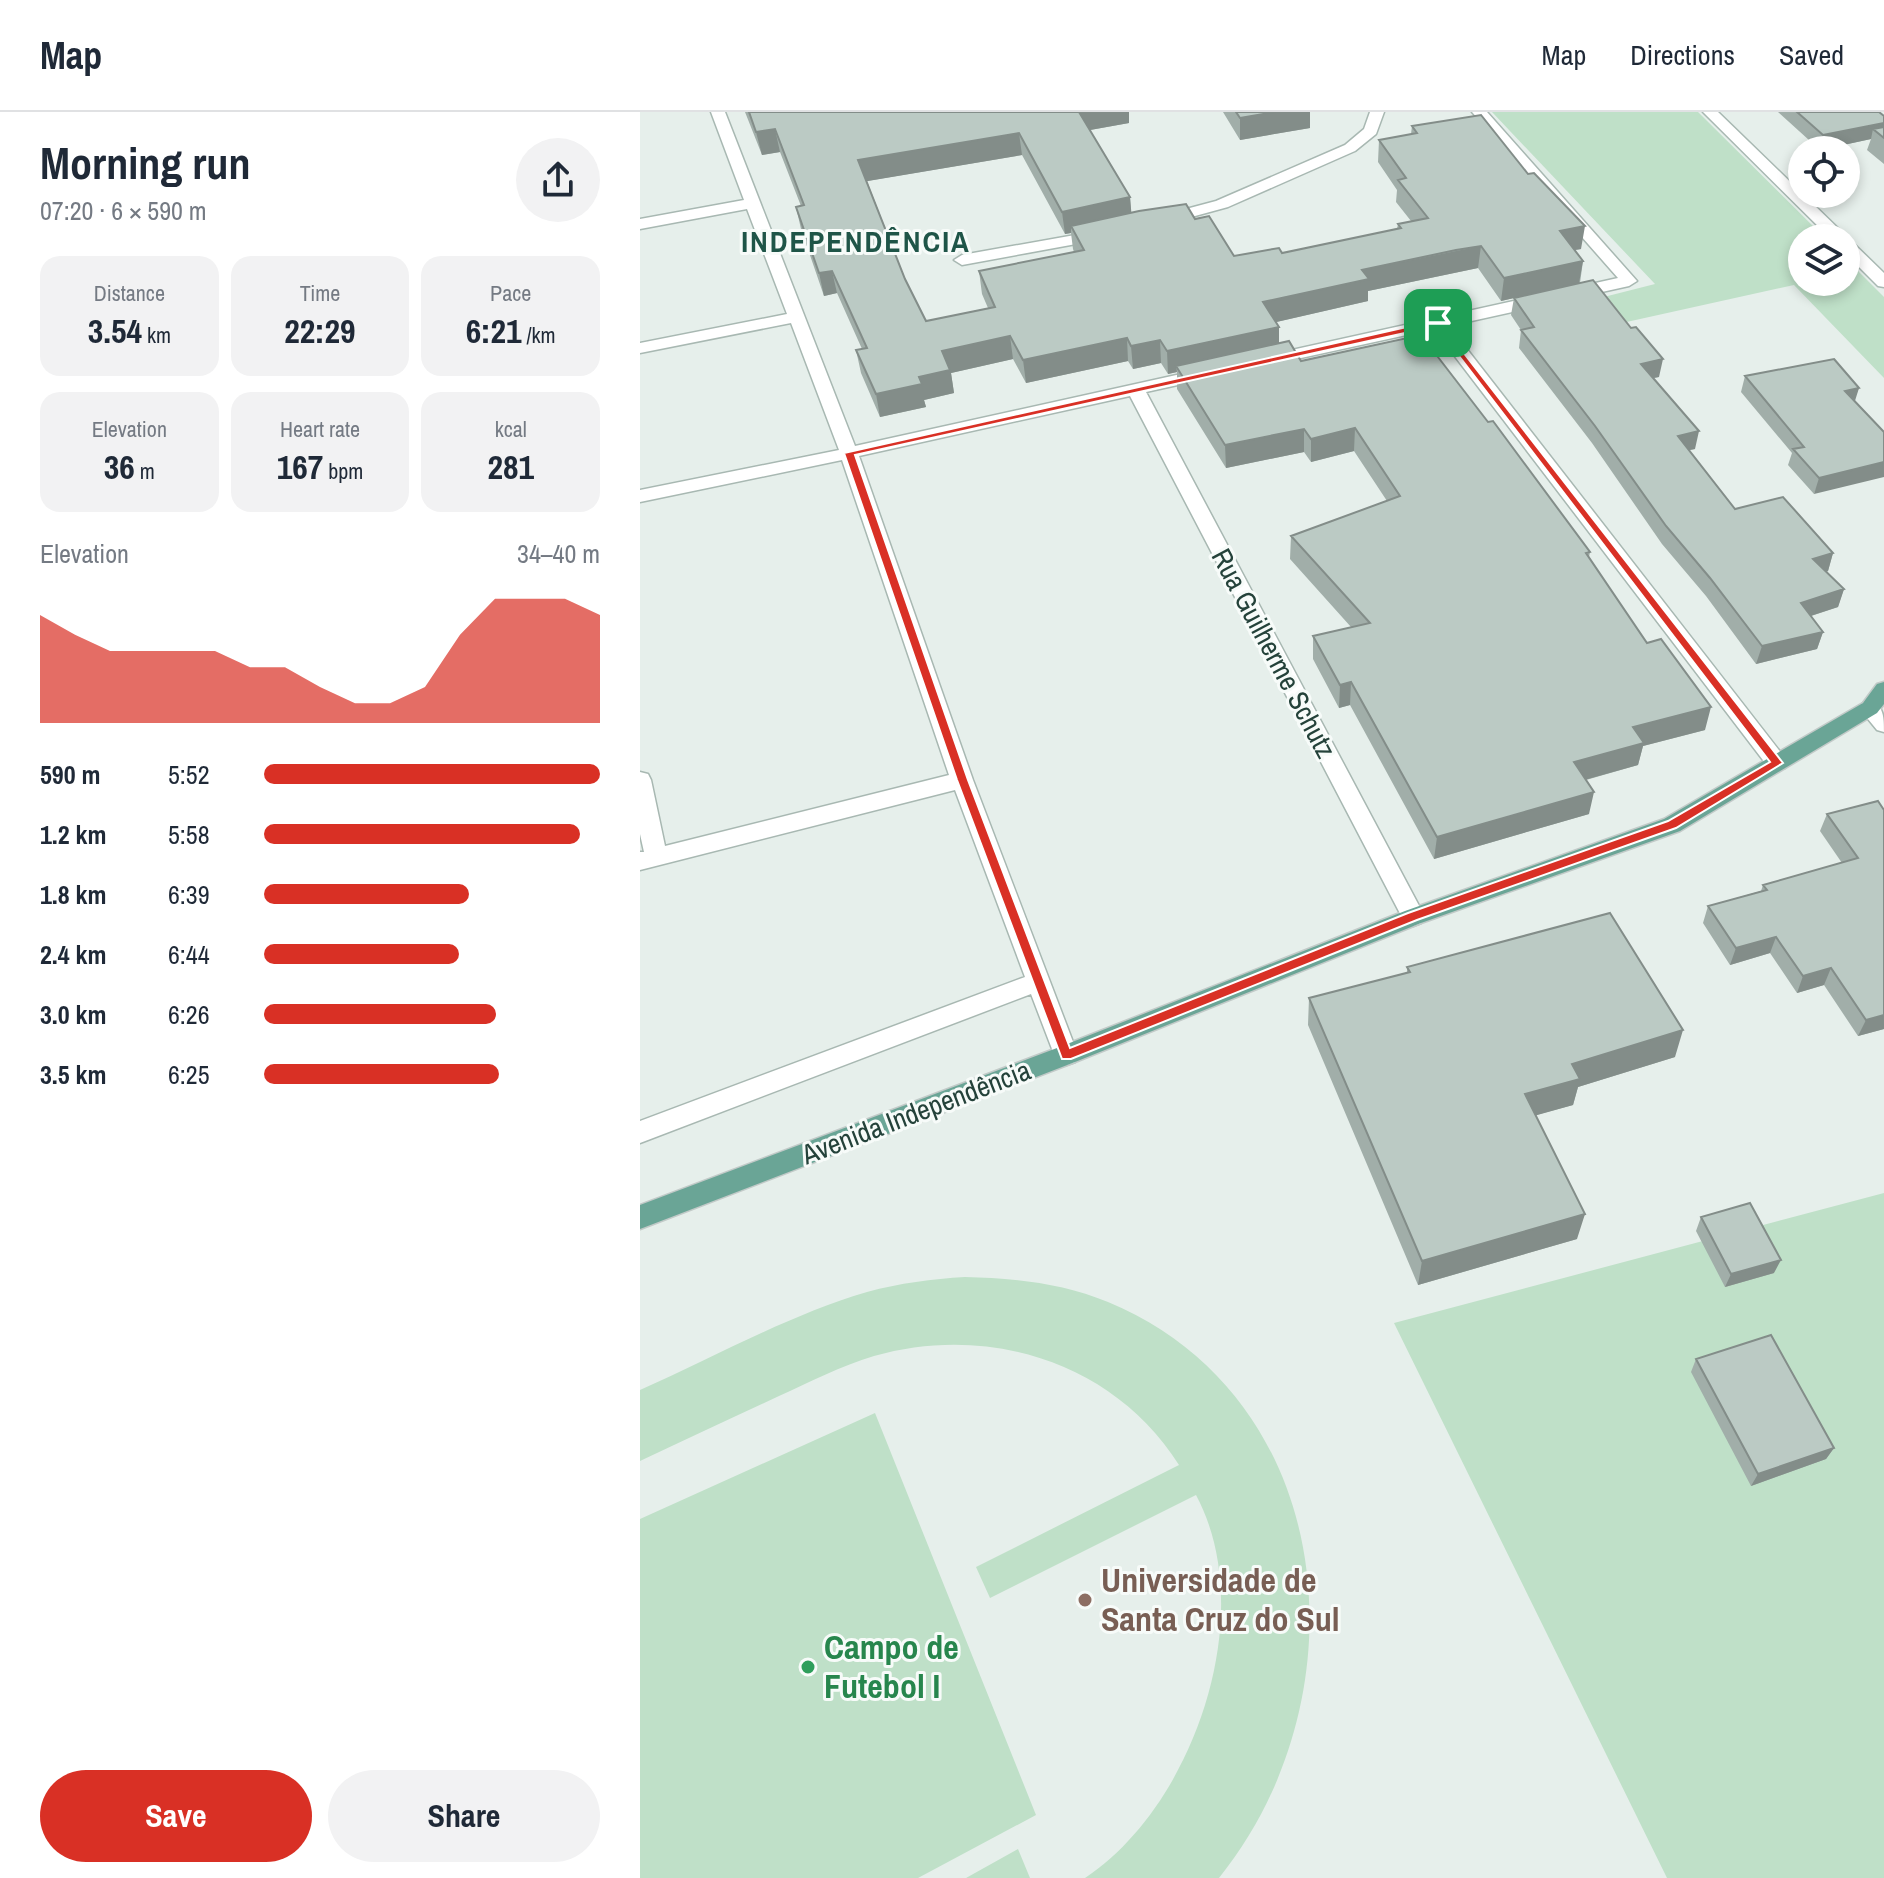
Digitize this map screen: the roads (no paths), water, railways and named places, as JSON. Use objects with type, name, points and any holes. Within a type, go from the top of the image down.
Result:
[{"type":"main road","name":"Avenida Independência","points":[[640,1217],[1066,1055],[1413,917],[1672,825],[1879,707]]},
{"type":"street","points":[[718,112],[849,453],[962,780],[1066,1055]]},
{"type":"street","points":[[1152,222],[1222,204],[1350,148],[1371,131],[1377,112]]},
{"type":"street","points":[[640,496],[1629,281],[1479,112]]},
{"type":"street","points":[[1710,112],[1825,224]]},
{"type":"street","points":[[640,224],[755,203]]},
{"type":"street","points":[[962,260],[1124,230]]},
{"type":"street","points":[[1860,259],[1884,282]]},
{"type":"street","points":[[640,348],[797,317]]},
{"type":"street","points":[[1438,323],[1777,763]]},
{"type":"street","name":"Rua Guilherme Schutz","points":[[1135,389],[1413,917]]},
{"type":"street","points":[[640,780],[648,859],[962,780]]},
{"type":"street","points":[[640,1132],[1037,982]]},
{"type":"place","name":"Universidade de Santa Cruz do Sul","points":[[1085,1600]]},
{"type":"place","name":"Campo de Futebol I","points":[[808,1667]]},
{"type":"district","name":"INDEPENDÊNCIA","points":[[856,241]]}]
